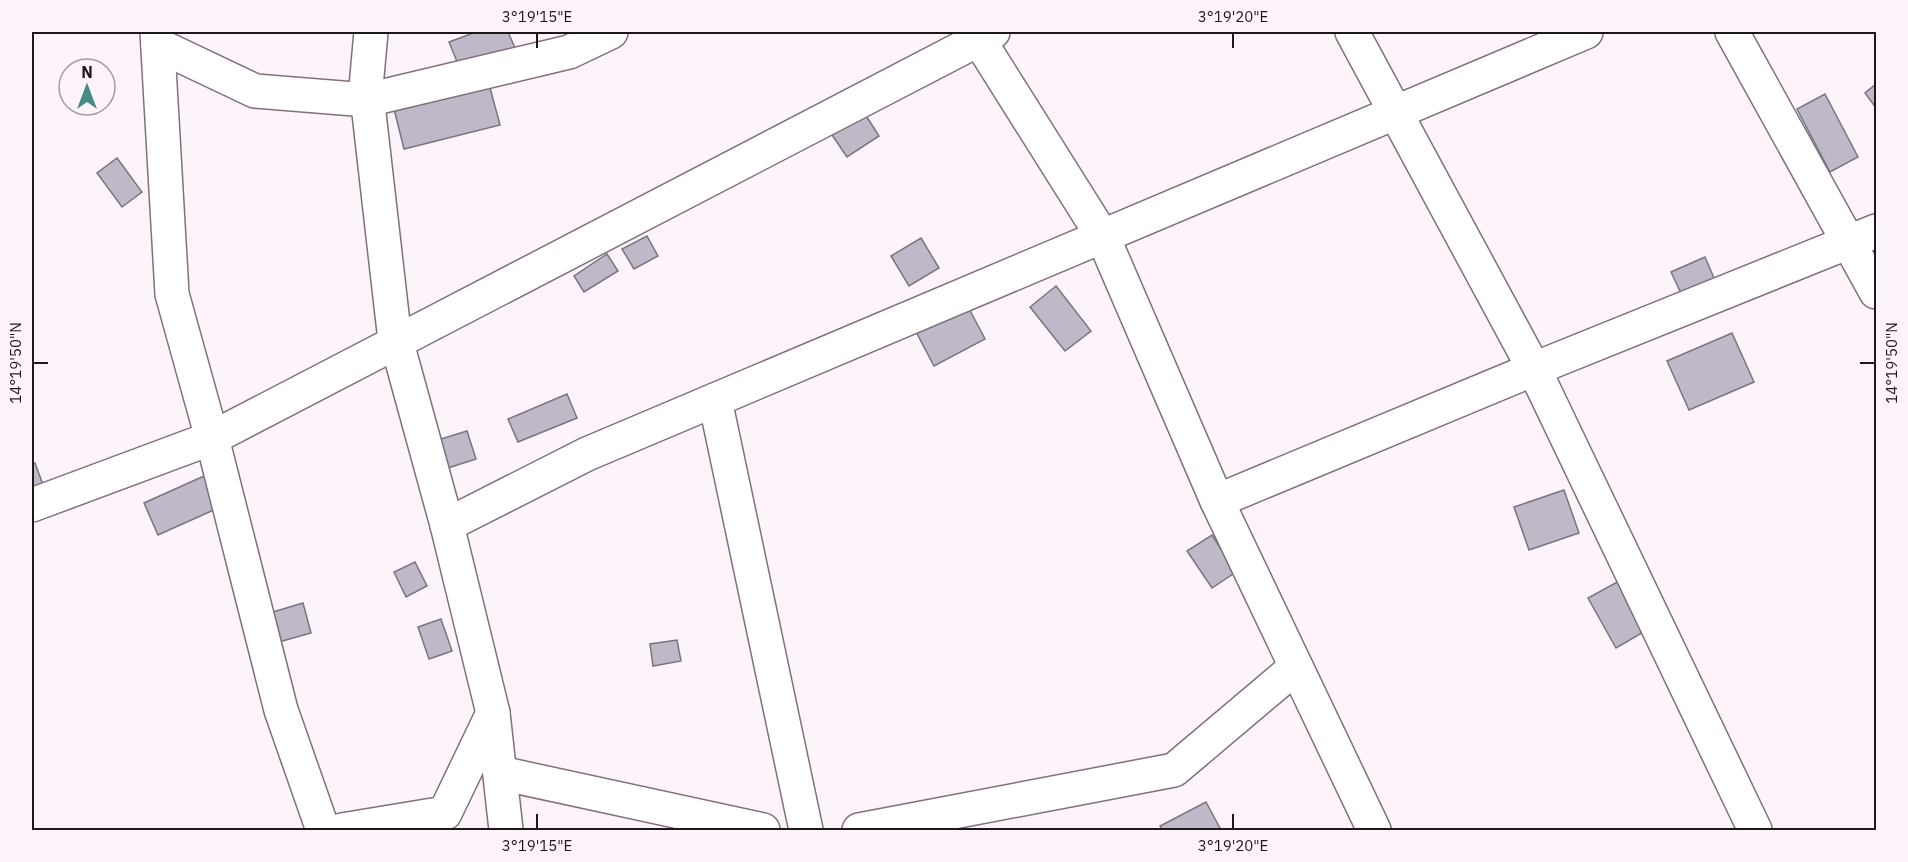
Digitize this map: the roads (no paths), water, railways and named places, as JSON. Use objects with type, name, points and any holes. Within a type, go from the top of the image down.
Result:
[{"type":"street","points":[[371,32],[367,100],[396,342],[447,525],[493,713],[506,831]]},
{"type":"street","points":[[157,38],[255,91],[367,100],[569,52],[611,32]]},
{"type":"street","points":[[1352,32],[1398,112],[1534,369],[1755,831]]},
{"type":"street","points":[[447,525],[587,454],[1586,32]]},
{"type":"street","points":[[1732,32],[1863,237],[1876,292]]},
{"type":"street","points":[[32,505],[212,438],[982,34],[1103,237],[1217,501],[1374,831]]},
{"type":"street","points":[[157,38],[172,294],[212,438],[281,710],[323,831]]},
{"type":"street","points":[[1217,501],[1534,369],[1863,237]]},
{"type":"street","points":[[715,400],[806,831]]},
{"type":"street","points":[[859,831],[1174,770],[1296,668]]},
{"type":"street","points":[[342,831],[445,813],[493,713]]},
{"type":"street","points":[[500,773],[763,831]]}]
